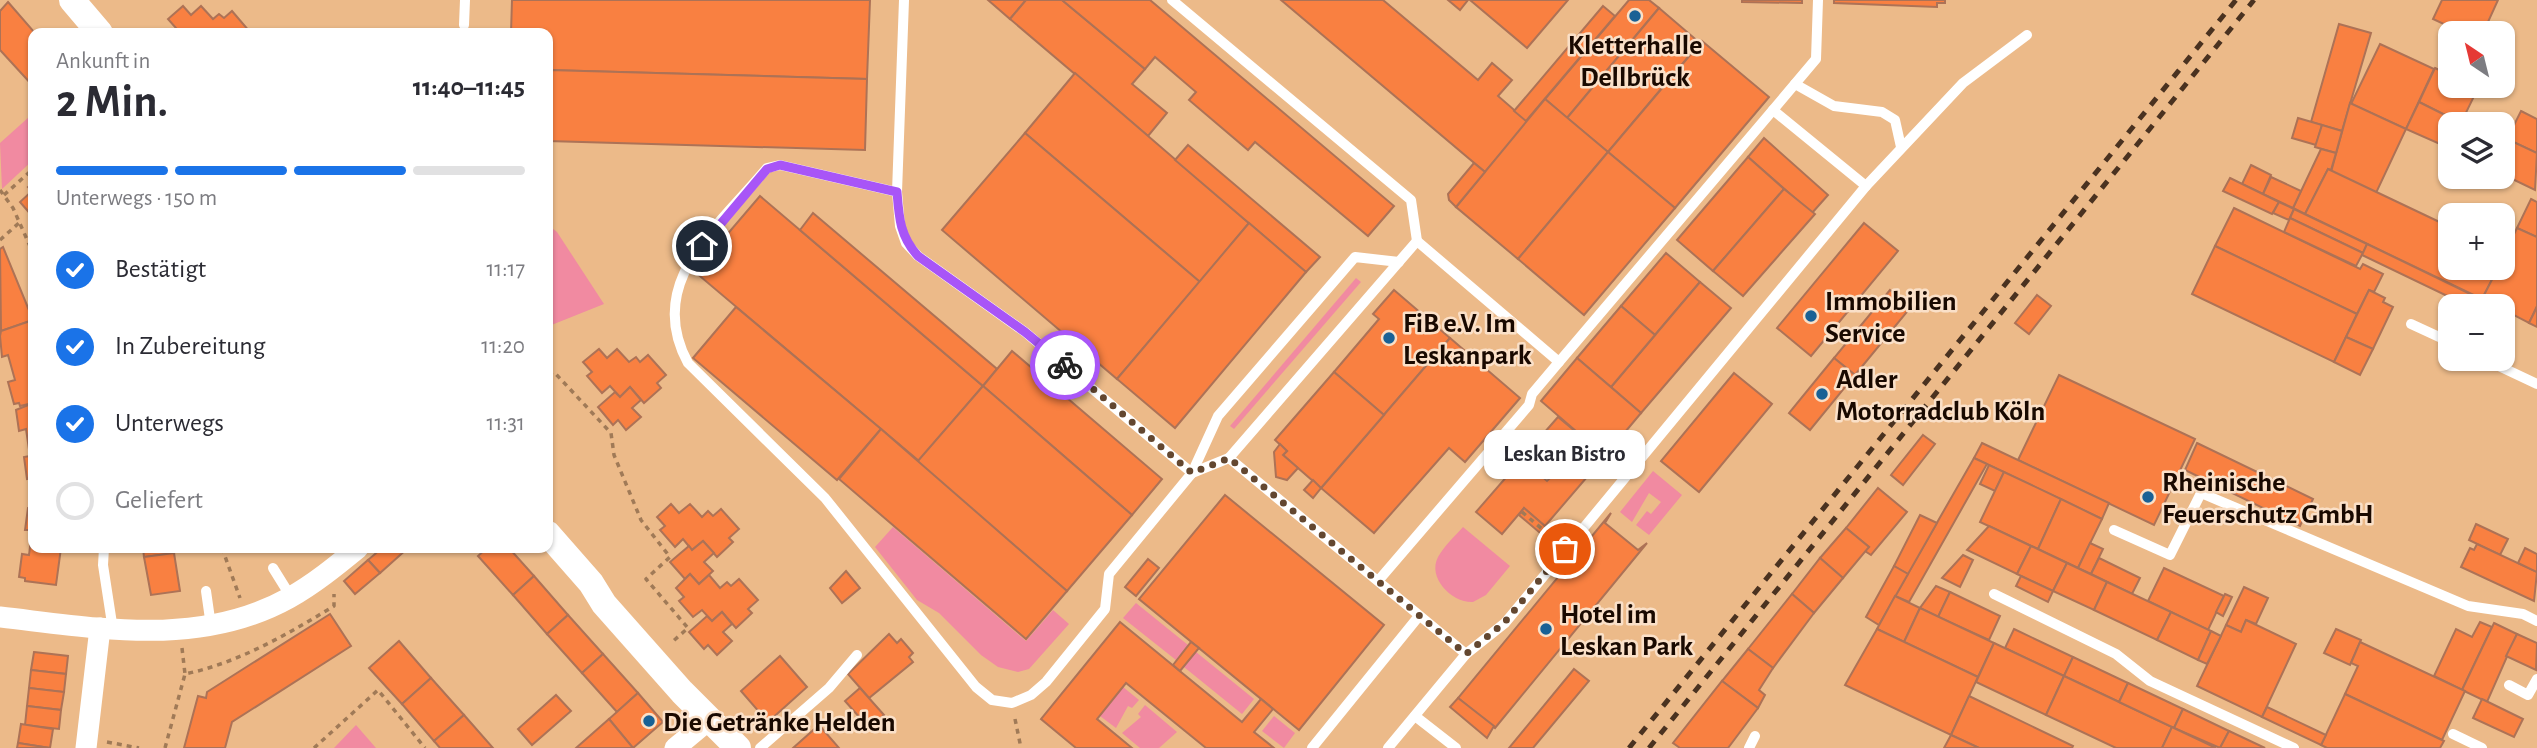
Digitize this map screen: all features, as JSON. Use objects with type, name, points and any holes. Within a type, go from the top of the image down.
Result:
[{"type":"street","points":[[72,0],[96,28]]},
{"type":"street","points":[[553,540],[653,659],[738,748]]},
{"type":"street","points":[[0,617],[157,632],[211,626],[247,616],[291,597],[324,576],[352,553]]},
{"type":"street","points":[[86,744],[106,629]]},
{"type":"street","points":[[675,748],[710,719]]},
{"type":"lane","points":[[464,25],[465,0]]},
{"type":"lane","points":[[904,0],[897,192],[900,226],[906,243],[918,256],[1025,332],[1192,473]]},
{"type":"lane","points":[[1172,0],[1411,200],[1417,241],[1559,362]]},
{"type":"lane","points":[[1378,581],[1503,435],[1559,362],[1816,59],[1818,0]]},
{"type":"lane","points":[[1388,748],[1466,654],[1504,623],[1866,186],[1963,83],[2027,35]]},
{"type":"lane","points":[[1795,84],[1834,106],[1882,113],[1895,120],[1901,147]]},
{"type":"lane","points":[[1773,110],[1866,186]]},
{"type":"lane","points":[[897,192],[780,165],[767,169],[686,265],[676,289],[673,314],[676,340],[688,363],[825,498],[976,687],[992,700],[1012,703],[1031,695],[1046,682],[1105,609],[1109,574],[1192,473],[1218,416],[1355,257],[1399,262]]},
{"type":"lane","points":[[1192,473],[1229,458],[1417,241]]},
{"type":"lane","points":[[2411,324],[2438,336]]},
{"type":"lane","points":[[2509,371],[2537,384]]},
{"type":"lane","points":[[1229,458],[1466,654]]},
{"type":"lane","points":[[2114,530],[2170,555],[2201,493],[2469,606],[2523,614],[2537,621]]},
{"type":"lane","points":[[104,553],[106,629]]},
{"type":"lane","points":[[273,568],[291,597]]},
{"type":"lane","points":[[206,591],[211,626]]},
{"type":"lane","points":[[1994,594],[2116,653],[2150,681],[2294,748]]},
{"type":"lane","points":[[1312,748],[1419,616]]},
{"type":"lane","points":[[760,748],[829,688],[857,655]]},
{"type":"lane","points":[[2509,685],[2528,695],[2537,679]]},
{"type":"lane","points":[[1415,716],[1456,748]]},
{"type":"lane","points":[[2453,734],[2482,748]]},
{"type":"lane","points":[[1749,748],[1755,736]]},
{"type":"path","points":[[4,195],[28,173]]},
{"type":"path","points":[[0,190],[20,222],[28,241]]},
{"type":"path","points":[[0,240],[20,222]]},
{"type":"path","points":[[553,372],[611,433],[614,455],[640,520],[670,557],[646,579],[688,628],[653,659]]},
{"type":"path","points":[[1503,435],[1552,476]]},
{"type":"path","points":[[1522,512],[1565,549]]},
{"type":"path","points":[[224,553],[247,616]]},
{"type":"path","points":[[165,748],[185,674],[219,667],[334,606],[334,590],[324,576]]},
{"type":"path","points":[[314,748],[378,690],[425,748]]},
{"type":"path","points":[[1012,703],[1021,748]]},
{"type":"path","points":[[86,744],[139,748]]},
{"type":"shaded area","points":[[28,118],[28,165],[2,189],[0,143]]},
{"type":"shaded area","points":[[553,229],[557,232],[604,304],[553,324]]},
{"type":"shaded area","points":[[1356,278],[1361,282],[1234,429],[1230,426]]},
{"type":"shaded area","points":[[1653,471],[1682,495],[1649,535],[1636,525],[1647,511],[1651,514],[1661,502],[1649,493],[1632,522],[1620,512]]},
{"type":"shaded area","points":[[893,527],[1026,641],[1053,610],[1069,624],[1029,669],[1018,672],[998,667],[981,655],[939,613],[917,600],[875,547]]},
{"type":"shaded area","points":[[1463,527],[1510,566],[1486,595],[1473,602],[1450,594],[1443,588],[1436,573],[1438,557]]},
{"type":"shaded area","points":[[1136,603],[1188,645],[1176,660],[1123,618]]},
{"type":"shaded area","points":[[1196,652],[1254,699],[1242,714],[1184,667]]},
{"type":"shaded area","points":[[1123,687],[1139,700],[1132,708],[1128,706],[1116,728],[1100,716]]},
{"type":"shaded area","points":[[1145,705],[1177,732],[1159,748],[1140,748],[1122,733],[1141,717],[1138,714]]},
{"type":"shaded area","points":[[1274,716],[1295,733],[1284,748],[1262,731]]},
{"type":"shaded area","points":[[356,725],[376,748],[334,748]]},
{"type":"building","points":[[512,0],[870,0],[867,79],[553,70],[553,28],[511,28]]},
{"type":"building","points":[[988,0],[1026,0],[1010,19]]},
{"type":"building","points":[[1026,0],[1062,0],[1145,69],[1132,84],[1167,113],[1148,136],[1010,19]]},
{"type":"building","points":[[1062,0],[1150,0],[1394,206],[1368,236],[1255,142],[1248,150],[1189,100],[1196,92],[1155,57],[1145,69]]},
{"type":"building","points":[[1281,0],[1383,0],[1478,80],[1492,63],[1512,80],[1498,96],[1528,122],[1485,172]]},
{"type":"building","points":[[1448,0],[1468,0],[1460,10]]},
{"type":"building","points":[[1470,0],[1568,0],[1527,48]]},
{"type":"building","points":[[1629,0],[1649,0],[1659,8],[1567,118],[1545,99]]},
{"type":"building","points":[[1802,0],[1802,3],[1742,2]]},
{"type":"building","points":[[1834,0],[1945,0],[1945,3],[1937,3],[1937,7],[1834,3]]},
{"type":"building","points":[[2442,0],[2498,0],[2488,21],[2438,21],[2433,19]]},
{"type":"building","points":[[8,2],[31,28],[28,28],[28,81],[0,50],[0,11]]},
{"type":"building","points":[[183,6],[191,15],[201,6],[213,19],[219,14],[224,18],[232,11],[247,28],[176,28],[168,19]]},
{"type":"building","points":[[1603,6],[1615,16],[1526,121],[1514,111]]},
{"type":"building","points":[[1659,8],[1700,43],[1608,152],[1567,118]]},
{"type":"building","points":[[2339,24],[2371,33],[2342,131],[2311,122]]},
{"type":"building","points":[[1702,41],[1769,97],[1675,208],[1608,152]]},
{"type":"building","points":[[2380,44],[2434,69],[2406,129],[2351,104]]},
{"type":"building","points":[[2435,68],[2438,69],[2438,98],[2473,98],[2466,112],[2439,112],[2419,102]]},
{"type":"building","points":[[553,70],[867,79],[865,150],[553,141]]},
{"type":"building","points":[[1075,73],[1249,223],[1200,282],[1025,133]]},
{"type":"building","points":[[1545,99],[1608,152],[1518,259],[1456,207]]},
{"type":"building","points":[[2419,102],[2439,112],[2438,143],[2406,129]]},
{"type":"building","points":[[2350,103],[2406,129],[2376,193],[2331,172]]},
{"type":"building","points":[[2521,111],[2537,119],[2537,153],[2515,143],[2515,123]]},
{"type":"building","points":[[2298,118],[2322,125],[2316,145],[2292,138]]},
{"type":"building","points":[[2322,125],[2342,131],[2336,153],[2315,147]]},
{"type":"building","points":[[1025,133],[1200,282],[1117,379],[942,230]]},
{"type":"building","points":[[1764,138],[1828,195],[1812,213],[1748,157]]},
{"type":"building","points":[[2515,143],[2537,153],[2535,190],[2515,180]]},
{"type":"building","points":[[1188,145],[1320,257],[1306,272],[1175,160]]},
{"type":"building","points":[[2321,149],[2336,153],[2331,170],[2328,169],[2305,214],[2293,208]]},
{"type":"building","points":[[1608,152],[1675,208],[1584,315],[1518,259]]},
{"type":"building","points":[[1748,157],[1784,189],[1713,271],[1677,240]]},
{"type":"building","points":[[1474,163],[1485,172],[1456,207],[1449,200],[1448,194]]},
{"type":"building","points":[[2251,165],[2271,175],[2263,194],[2242,184]]},
{"type":"building","points":[[2328,169],[2438,221],[2438,278],[2305,214]]},
{"type":"building","points":[[2271,177],[2301,191],[2293,208],[2263,194]]},
{"type":"building","points":[[2230,178],[2279,202],[2272,214],[2223,191]]},
{"type":"building","points":[[1784,189],[1815,214],[1743,296],[1713,271]]},
{"type":"building","points":[[28,195],[28,211],[20,202]]},
{"type":"building","points":[[760,196],[983,386],[919,461],[695,272]]},
{"type":"building","points":[[2531,199],[2537,202],[2537,237],[2517,228]]},
{"type":"building","points":[[2279,202],[2294,209],[2289,220],[2273,213]]},
{"type":"building","points":[[2234,208],[2360,269],[2363,264],[2383,274],[2374,292],[2369,290],[2357,314],[2215,246]]},
{"type":"building","points":[[2294,209],[2367,244],[2363,253],[2290,218]]},
{"type":"building","points":[[813,213],[997,369],[983,386],[800,230]]},
{"type":"building","points":[[2290,218],[2363,253],[2356,266],[2284,232]]},
{"type":"building","points":[[1249,223],[1306,272],[1175,428],[1117,379]]},
{"type":"building","points":[[1864,223],[1898,251],[1811,356],[1777,328]]},
{"type":"building","points":[[2517,228],[2537,237],[2537,306],[2529,323],[2515,316],[2515,294],[2485,294],[2492,280],[2515,280]]},
{"type":"building","points":[[2367,244],[2470,294],[2443,294],[2362,255]]},
{"type":"building","points":[[2215,246],[2357,314],[2334,362],[2192,294]]},
{"type":"building","points":[[3,247],[28,308],[28,322],[1,331],[0,249]]},
{"type":"building","points":[[1666,253],[1700,282],[1655,335],[1621,306]]},
{"type":"building","points":[[2442,280],[2492,280],[2485,294],[2472,294]]},
{"type":"building","points":[[1700,282],[1731,308],[1641,413],[1611,387]]},
{"type":"building","points":[[1394,290],[1450,338],[1384,415],[1334,372],[1379,319],[1373,314]]},
{"type":"building","points":[[1890,290],[1911,307],[1855,375],[1834,358]]},
{"type":"building","points":[[2369,290],[2385,298],[2383,302],[2393,307],[2373,349],[2346,337]]},
{"type":"building","points":[[2037,295],[2051,306],[2029,334],[2015,323]]},
{"type":"building","points":[[1621,306],[1655,335],[1611,387],[1577,358]]},
{"type":"building","points":[[736,307],[881,429],[837,480],[693,358]]},
{"type":"building","points":[[2537,307],[2537,327],[2529,323]]},
{"type":"building","points":[[28,322],[28,404],[14,404],[8,382],[15,380],[8,355],[2,357],[1,331]]},
{"type":"building","points":[[2346,337],[2373,349],[2360,375],[2334,362]]},
{"type":"building","points":[[1450,338],[1520,398],[1465,462],[1449,448],[1374,533],[1321,488]]},
{"type":"building","points":[[599,349],[607,358],[617,349],[629,362],[636,357],[640,362],[648,355],[666,375],[657,383],[661,388],[644,403],[630,387],[620,397],[610,386],[602,393],[587,376],[592,372],[583,362]]},
{"type":"building","points":[[1012,351],[1162,479],[1132,515],[983,386]]},
{"type":"building","points":[[1577,358],[1641,413],[1605,456],[1541,401]]},
{"type":"building","name":"Adler Motorradclub Köln","points":[[1834,358],[1855,375],[1810,430],[1789,413]]},
{"type":"building","points":[[1334,372],[1384,415],[1321,488],[1283,455],[1287,451],[1275,440]]},
{"type":"building","points":[[1734,373],[1772,404],[1699,492],[1661,461]]},
{"type":"building","points":[[2059,375],[2195,439],[2154,525],[2018,460]]},
{"type":"building","points":[[983,386],[1132,515],[1067,591],[917,462]]},
{"type":"building","points":[[630,387],[641,400],[632,408],[641,417],[626,430],[618,420],[613,425],[598,407],[615,392],[620,397]]},
{"type":"building","points":[[28,405],[28,442],[26,429],[19,431],[16,410]]},
{"type":"building","points":[[1558,417],[1605,456],[1545,526],[1524,508],[1502,534],[1476,512],[1522,459],[1547,481],[1552,476],[1556,471],[1530,449]]},
{"type":"building","points":[[881,429],[1067,591],[1026,639],[839,479]]},
{"type":"building","points":[[1923,435],[1935,444],[1903,485],[1891,475]]},
{"type":"building","points":[[1982,443],[2109,503],[2102,519],[1974,458]]},
{"type":"building","points":[[2197,443],[2313,499],[2300,526],[2185,470]]},
{"type":"building","points":[[1280,444],[1287,451],[1283,455],[1298,468],[1287,480],[1276,477],[1274,452]]},
{"type":"building","points":[[28,456],[27,479],[24,457]]},
{"type":"building","points":[[1974,458],[1987,464],[1909,602],[1895,596]]},
{"type":"building","points":[[1989,465],[2004,472],[1995,491],[1980,484]]},
{"type":"building","points":[[2004,472],[2061,499],[2038,549],[1980,522]]},
{"type":"building","points":[[1313,480],[1321,488],[1313,498],[1304,490]]},
{"type":"building","points":[[1878,488],[1907,512],[1871,555],[1865,551],[1869,547],[1846,528]]},
{"type":"building","points":[[1225,495],[1384,625],[1299,730],[1139,599]]},
{"type":"building","points":[[2061,499],[2102,519],[2078,568],[2038,549]]},
{"type":"building","points":[[671,504],[679,513],[690,504],[702,517],[708,511],[713,516],[721,509],[739,529],[729,538],[733,542],[717,557],[703,541],[692,550],[683,539],[675,547],[660,530],[665,526],[657,517]]},
{"type":"building","points":[[28,508],[28,530],[25,530]]},
{"type":"building","points":[[1524,508],[1577,554],[1572,560],[1519,515]]},
{"type":"building","name":"Hotel im Leskan Park","points":[[1611,513],[1605,523],[1638,550],[1647,543],[1495,728],[1458,698]]},
{"type":"building","points":[[1920,515],[1937,523],[1908,574],[1894,566]]},
{"type":"building","points":[[2476,524],[2508,539],[2500,555],[2469,540]]},
{"type":"building","points":[[1989,526],[2031,546],[2017,574],[1967,550]]},
{"type":"building","points":[[1846,528],[1869,547],[1843,578],[1820,558]]},
{"type":"building","points":[[703,541],[714,553],[704,562],[713,571],[699,584],[690,574],[685,579],[670,562],[689,546],[692,550]]},
{"type":"building","points":[[2090,543],[2103,549],[2091,574],[2078,568]]},
{"type":"building","points":[[2477,544],[2537,572],[2534,601],[2461,567],[2470,548],[2474,550]]},
{"type":"building","points":[[2031,546],[2067,563],[2053,591],[2017,574]]},
{"type":"building","points":[[2525,548],[2537,554],[2537,572],[2518,563]]},
{"type":"building","points":[[60,553],[56,585],[25,581],[25,578],[19,577],[22,554]]},
{"type":"building","points":[[144,553],[174,553],[144,557]]},
{"type":"building","points":[[174,553],[180,591],[151,595],[144,557]]},
{"type":"building","points":[[376,553],[402,553],[380,573],[368,560]]},
{"type":"building","points":[[481,553],[513,553],[534,576],[513,595],[478,556]]},
{"type":"building","points":[[1963,555],[1973,560],[1960,587],[1942,578]]},
{"type":"building","points":[[1820,558],[1843,578],[1814,613],[1792,594]]},
{"type":"building","points":[[2099,558],[2140,578],[2132,594],[2091,574]]},
{"type":"building","points":[[1148,559],[1159,568],[1136,596],[1125,587]]},
{"type":"building","points":[[368,560],[380,573],[355,594],[344,581]]},
{"type":"building","points":[[2067,563],[2107,582],[2094,610],[2053,591]]},
{"type":"building","points":[[1894,566],[1908,574],[1879,625],[1866,617]]},
{"type":"building","points":[[2164,568],[2224,596],[2208,630],[2148,601]]},
{"type":"building","points":[[846,571],[860,588],[842,603],[830,588]]},
{"type":"building","points":[[690,574],[699,584],[709,575],[720,588],[727,582],[731,586],[739,579],[758,600],[748,609],[752,613],[736,628],[722,612],[712,621],[702,610],[693,617],[679,601],[684,597],[676,588]]},
{"type":"building","points":[[534,576],[568,615],[547,634],[513,595]]},
{"type":"building","points":[[2021,576],[2053,591],[2048,602],[2016,586]]},
{"type":"building","points":[[2107,582],[2171,612],[2157,640],[2094,610]]},
{"type":"building","points":[[1936,586],[1950,592],[1938,617],[1920,608]]},
{"type":"building","points":[[2244,587],[2268,598],[2256,624],[2246,620],[2241,632],[2226,625]]},
{"type":"building","points":[[1950,592],[2000,616],[1989,640],[1938,617]]},
{"type":"building","points":[[1792,594],[1814,613],[1773,668],[1748,649]]},
{"type":"building","points":[[2225,594],[2232,597],[2223,616],[2216,612]]},
{"type":"building","points":[[1895,596],[1920,608],[1904,642],[1877,629]]},
{"type":"building","points":[[1920,608],[1994,643],[1978,677],[1904,642]]},
{"type":"building","points":[[722,612],[732,624],[723,632],[732,641],[717,655],[708,645],[704,649],[689,632],[707,616],[712,621]]},
{"type":"building","points":[[2171,612],[2211,631],[2198,660],[2157,640]]},
{"type":"building","points":[[330,614],[351,646],[232,722],[225,748],[184,748],[198,696],[206,698],[207,692]]},
{"type":"building","points":[[568,615],[603,654],[582,673],[547,634]]},
{"type":"building","points":[[2246,620],[2296,644],[2262,717],[2197,686],[2226,625],[2241,632]]},
{"type":"building","points":[[1120,622],[1242,722],[1261,699],[1273,709],[1254,732],[1274,748],[1206,748],[1126,683],[1097,719],[1132,748],[1076,748],[1041,719]]},
{"type":"building","points":[[2480,622],[2492,627],[2462,690],[2434,676],[2456,629],[2472,637]]},
{"type":"building","points":[[2494,623],[2517,634],[2487,702],[2462,690]]},
{"type":"building","points":[[1877,629],[1978,677],[1951,735],[1845,685]]},
{"type":"building","points":[[2014,629],[2073,657],[2064,676],[2005,648]]},
{"type":"building","points":[[2336,629],[2361,640],[2350,665],[2324,653]]},
{"type":"building","points":[[2211,631],[2221,636],[2207,664],[2198,660]]},
{"type":"building","points":[[889,634],[897,643],[901,639],[913,653],[909,657],[913,662],[869,698],[848,674]]},
{"type":"building","points":[[2517,634],[2537,643],[2536,670],[2506,656]]},
{"type":"building","points":[[399,641],[431,678],[402,704],[369,668]]},
{"type":"building","points":[[1191,642],[1199,648],[1180,671],[1173,665]]},
{"type":"building","points":[[2360,642],[2465,691],[2442,740],[2345,694],[2358,666],[2351,663]]},
{"type":"building","points":[[1994,643],[2064,676],[2046,715],[1976,682]]},
{"type":"building","points":[[1748,649],[1773,668],[1759,690],[1765,695],[1758,708],[1722,681]]},
{"type":"building","points":[[34,652],[68,656],[66,674],[31,670]]},
{"type":"building","points":[[603,654],[638,693],[617,712],[582,673]]},
{"type":"building","points":[[780,656],[807,687],[768,722],[741,691]]},
{"type":"building","points":[[2073,657],[2128,683],[2119,702],[2064,676]]},
{"type":"building","points":[[1574,669],[1589,681],[1533,748],[1509,748]]},
{"type":"building","points":[[31,670],[66,674],[64,692],[29,688]]},
{"type":"building","points":[[2064,676],[2172,727],[2162,748],[2116,748],[2046,715]]},
{"type":"building","points":[[431,678],[464,715],[434,741],[402,704]]},
{"type":"building","points":[[1722,681],[1758,708],[1728,748],[1680,748],[1673,743]]},
{"type":"building","points":[[2128,683],[2183,709],[2174,728],[2119,702]]},
{"type":"building","points":[[29,688],[64,692],[61,710],[27,706]]},
{"type":"building","points":[[860,688],[884,715],[869,728],[845,701]]},
{"type":"building","points":[[638,693],[663,722],[633,748],[609,719]]},
{"type":"building","points":[[2345,694],[2444,741],[2440,748],[2327,748],[2321,745]]},
{"type":"building","points":[[556,695],[571,711],[532,745],[518,729]]},
{"type":"building","points":[[1969,696],[2073,746],[1979,748],[1951,735]]},
{"type":"building","points":[[1458,698],[1494,726],[1487,738],[1450,707]]},
{"type":"building","points":[[2482,699],[2523,719],[2514,737],[2473,718]]},
{"type":"building","points":[[27,706],[61,710],[59,729],[25,725]]},
{"type":"building","points":[[2267,707],[2326,735],[2321,745],[2262,717]]},
{"type":"building","points":[[2183,709],[2229,731],[2220,748],[2174,728]]},
{"type":"building","points":[[464,715],[493,748],[440,748],[434,741]]},
{"type":"building","points":[[609,719],[633,748],[576,748]]},
{"type":"building","points":[[21,724],[53,729],[50,748],[18,743]]},
{"type":"building","points":[[819,725],[839,748],[793,748]]},
{"type":"building","points":[[2172,727],[2174,728],[2216,748],[2162,748]]},
{"type":"building","points":[[2229,731],[2265,748],[2220,748]]},
{"type":"building","points":[[1951,735],[1979,748],[1944,748]]},
{"type":"building","points":[[18,743],[50,748],[17,748]]},
{"type":"railway","points":[[1629,748],[2236,0]]},
{"type":"railway","points":[[1649,748],[2254,0]]},
{"type":"way so far","points":[[1065,365],[1192,473],[1229,458],[1466,654],[1504,623],[1565,549]]},
{"type":"place","name":"Kletterhalle Dellbrück","points":[[1635,16]]},
{"type":"place","name":"Immobilien Service","points":[[1811,316]]},
{"type":"place","name":"FiB e.V. Im Leskanpark","points":[[1389,338]]},
{"type":"place","name":"Adler Motorradclub Köln","points":[[1822,394]]},
{"type":"place","name":"Rheinische Feuerschutz GmbH","points":[[2148,497]]},
{"type":"place","name":"Leskan Bistro","points":[[1565,549]]},
{"type":"place","name":"Hotel im Leskan Park","points":[[1546,629]]},
{"type":"place","name":"Die Getränke Helden","points":[[649,721]]},
{"type":"route","points":[[702,246],[767,169],[780,165],[897,192],[900,226],[906,243],[918,256],[1025,332],[1065,365]]}]
